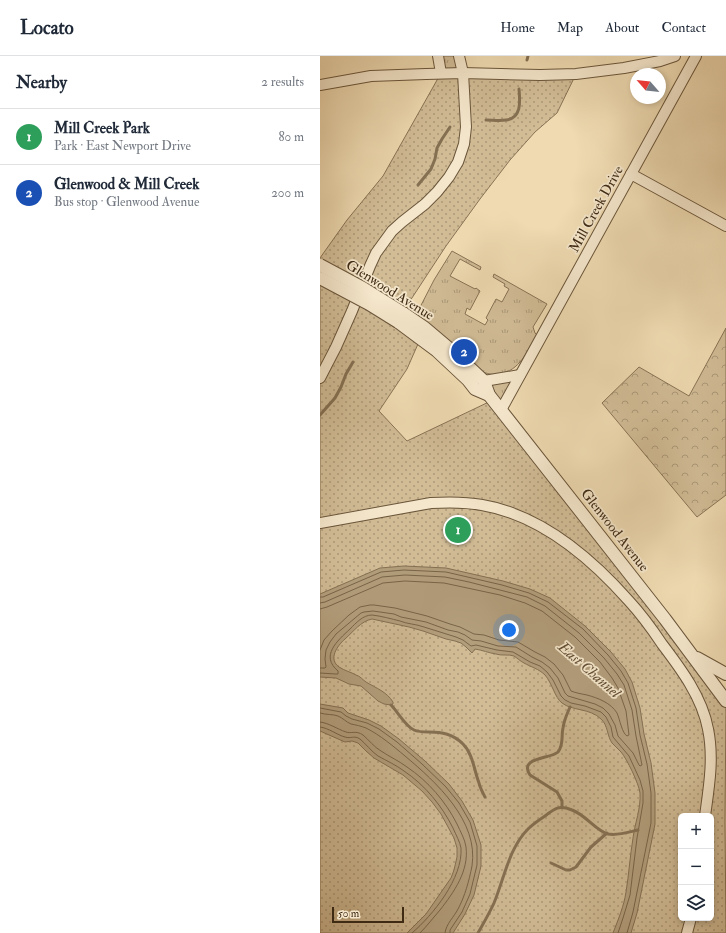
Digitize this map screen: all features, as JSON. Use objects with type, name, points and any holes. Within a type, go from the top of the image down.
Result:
[{"type":"street","points":[[438,56],[441,73]]},
{"type":"street","points":[[320,378],[336,347],[376,253],[392,231],[425,204],[437,192],[449,177],[458,162],[464,144],[466,127],[463,73],[459,56]]},
{"type":"street","points":[[320,85],[371,76],[441,73],[540,75],[576,74],[624,68],[675,56]]},
{"type":"street","name":"Mill Creek Drive","points":[[501,410],[696,56]]},
{"type":"street","points":[[631,174],[726,226]]},
{"type":"street","name":"Glenwood Avenue","points":[[320,265],[363,288],[401,318],[468,380],[475,389],[489,395]]},
{"type":"street","name":"Glenwood Avenue","points":[[320,278],[369,304],[425,328],[451,350],[484,382],[489,395],[661,612],[694,657],[726,674]]},
{"type":"street","points":[[484,382],[520,375]]},
{"type":"street","points":[[320,523],[431,503],[464,502],[503,510],[520,516],[550,532],[579,552],[595,566],[630,602],[673,658],[698,699],[708,728],[710,743],[711,760],[705,813]]},
{"type":"street","points":[[694,657],[726,701]]},
{"type":"street","points":[[687,933],[690,921]]},
{"type":"green space","points":[[438,56],[459,56],[463,73],[441,73]]},
{"type":"green space","points":[[441,73],[576,74],[557,113],[535,132],[510,160],[446,246],[408,304],[403,313],[425,328],[407,369],[379,411],[407,441],[493,400],[726,701],[726,933],[320,933],[320,258],[347,220],[383,176]]},
{"type":"green space","points":[[452,251],[481,267],[480,270],[460,259],[450,276],[480,291],[470,310],[467,308],[465,314],[485,325],[488,320],[486,318],[496,299],[502,302],[509,289],[504,286],[505,284],[493,277],[494,274],[547,304],[533,327],[537,335],[526,354],[518,365],[506,372],[492,374],[481,371],[416,315],[434,280]]},
{"type":"green space","points":[[726,328],[726,495],[697,517],[602,403],[639,367],[689,396]]},
{"type":"green space","points":[[520,375],[501,410],[484,381]]},
{"type":"water","name":"East Channel","points":[[404,566],[446,568],[503,581],[530,589],[550,598],[585,626],[611,652],[625,669],[632,682],[640,708],[651,763],[655,793],[655,824],[637,913],[631,933],[613,933],[621,913],[625,897],[633,838],[640,804],[640,793],[623,755],[612,743],[605,724],[597,715],[566,706],[557,698],[550,682],[543,673],[514,656],[498,655],[475,649],[472,653],[461,643],[409,627],[372,619],[361,624],[342,642],[335,653],[334,660],[343,670],[359,676],[384,693],[391,699],[393,704],[384,704],[378,701],[361,686],[349,684],[336,678],[320,677],[320,594],[380,568]]},
{"type":"water","points":[[320,704],[343,708],[348,713],[381,726],[425,761],[449,784],[462,801],[473,820],[481,845],[481,866],[474,895],[465,914],[453,933],[407,933],[426,914],[451,878],[454,870],[457,857],[457,848],[454,838],[441,814],[422,791],[403,775],[374,758],[358,743],[352,741],[345,742],[320,731]]},
{"type":"waterway","points":[[527,60],[528,56]]},
{"type":"waterway","points":[[486,120],[506,120],[515,116],[519,108],[519,89]]},
{"type":"waterway","points":[[418,185],[431,169],[437,148],[450,127]]},
{"type":"waterway","points":[[320,415],[335,398],[353,362]]},
{"type":"waterway","points":[[391,705],[405,722],[414,730],[419,732],[438,732],[447,734],[463,744],[469,752],[480,787],[485,797]]},
{"type":"waterway","points":[[562,807],[562,801],[557,792],[530,775],[527,769],[528,765],[537,759],[558,752],[562,743],[564,722],[570,707]]},
{"type":"waterway","points":[[478,933],[494,903],[516,845],[528,829],[552,811],[557,808],[564,808],[577,812],[599,830],[608,834],[620,834],[638,830]]},
{"type":"waterway","points":[[551,863],[566,870],[576,867],[591,847],[607,833]]},
{"type":"place","name":"Glenwood & Mill Creek","points":[[464,352]]},
{"type":"place","name":"Mill Creek Park","points":[[458,530]]}]
